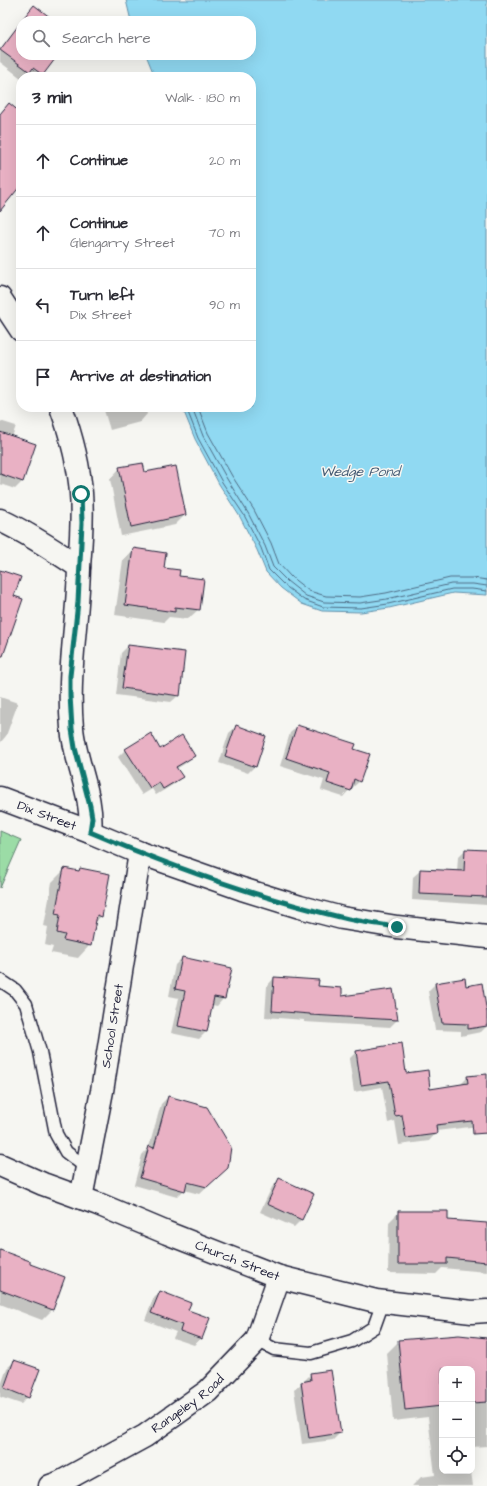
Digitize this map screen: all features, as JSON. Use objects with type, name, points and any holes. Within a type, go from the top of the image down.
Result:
[{"type":"street","points":[[0,298],[16,322]]},
{"type":"street","points":[[63,412],[76,462],[81,494],[82,523],[78,602],[70,676],[70,695],[72,729],[75,748],[92,818],[90,832]]},
{"type":"street","points":[[0,520],[45,544],[79,567]]},
{"type":"street","name":"Dix Street","points":[[0,798],[90,832],[140,853],[273,899],[342,918],[397,927],[487,937]]},
{"type":"street","name":"School Street","points":[[81,1198],[102,1091],[140,853]]},
{"type":"street","name":"Church Street","points":[[0,1165],[43,1184],[279,1277],[383,1302],[472,1312],[487,1311]]},
{"type":"street","name":"Rangeley Road","points":[[50,1486],[61,1482],[145,1436],[208,1391],[257,1340],[279,1277]]},
{"type":"lane","points":[[0,980],[15,990],[26,1004],[40,1052],[56,1134],[66,1152],[87,1168]]},
{"type":"lane","points":[[257,1340],[274,1349],[311,1353],[352,1341],[374,1328],[383,1302]]},
{"type":"green space","points":[[0,831],[21,840],[0,888]]},
{"type":"water","name":"Wedge Pond","points":[[126,0],[487,0],[487,595],[453,593],[389,608],[361,612],[322,611],[302,604],[281,588],[266,572],[257,550],[240,517],[219,484],[195,439],[184,412],[256,412],[256,72],[153,72],[148,60],[256,60],[256,16],[130,16]]},
{"type":"building","points":[[34,5],[48,16],[25,16]]},
{"type":"building","points":[[16,29],[16,60],[54,60],[45,72],[39,72],[33,68],[30,72],[0,50]]},
{"type":"building","points":[[9,103],[16,109],[16,191],[0,211],[0,114]]},
{"type":"building","points":[[0,432],[36,444],[23,482],[0,474]]},
{"type":"building","points":[[143,463],[145,472],[176,466],[186,515],[131,527],[119,467]]},
{"type":"building","points":[[133,548],[166,553],[164,568],[180,570],[179,576],[204,579],[200,610],[175,607],[175,612],[125,605]]},
{"type":"building","points":[[0,570],[21,577],[14,596],[23,599],[3,656],[0,656]]},
{"type":"building","points":[[128,645],[185,652],[180,696],[122,688]]},
{"type":"building","points":[[236,725],[266,736],[256,767],[225,756]]},
{"type":"building","points":[[297,725],[356,744],[354,749],[370,754],[360,782],[354,779],[351,791],[327,783],[330,773],[286,758]]},
{"type":"building","points":[[151,733],[160,749],[182,735],[195,756],[176,767],[183,777],[163,789],[159,782],[150,788],[125,749]]},
{"type":"building","points":[[465,849],[487,850],[487,897],[419,894],[420,869],[464,871]]},
{"type":"building","points":[[64,868],[79,871],[80,868],[110,874],[102,917],[97,915],[91,946],[63,940],[65,935],[57,933],[60,915],[55,914]]},
{"type":"building","points":[[182,957],[232,968],[225,999],[214,997],[207,1032],[178,1026],[185,991],[175,989]]},
{"type":"building","points":[[274,977],[319,980],[318,986],[342,988],[342,996],[393,989],[398,1020],[310,1015],[272,1011]]},
{"type":"building","points":[[465,978],[466,986],[482,983],[487,1013],[487,1026],[468,1029],[468,1024],[442,1023],[435,983]]},
{"type":"building","points":[[402,1043],[406,1073],[428,1070],[430,1089],[468,1083],[467,1076],[487,1074],[487,1133],[473,1134],[472,1121],[436,1125],[437,1134],[406,1138],[402,1115],[395,1116],[389,1081],[361,1085],[356,1051]]},
{"type":"building","points":[[168,1096],[207,1107],[231,1147],[228,1168],[207,1187],[187,1182],[185,1191],[140,1178],[149,1146],[154,1148]]},
{"type":"building","points":[[279,1178],[314,1194],[302,1220],[267,1204]]},
{"type":"building","points":[[398,1211],[448,1211],[448,1220],[487,1223],[487,1262],[447,1258],[447,1264],[398,1264]]},
{"type":"building","points":[[0,1250],[30,1261],[30,1264],[65,1277],[53,1310],[0,1290]]},
{"type":"building","points":[[160,1291],[191,1303],[188,1310],[210,1318],[202,1339],[180,1331],[182,1325],[151,1313]]},
{"type":"building","points":[[459,1335],[487,1338],[487,1402],[475,1403],[475,1366],[439,1366],[439,1406],[405,1410],[398,1340]]},
{"type":"building","points":[[14,1360],[40,1369],[29,1398],[4,1388]]},
{"type":"building","points":[[331,1370],[341,1433],[309,1438],[301,1382],[311,1380],[310,1373]]},
{"type":"route","points":[[81,494],[82,523],[78,602],[70,676],[70,695],[72,729],[75,748],[88,796],[92,818],[90,832],[140,853],[273,899],[342,918],[397,927]]}]
